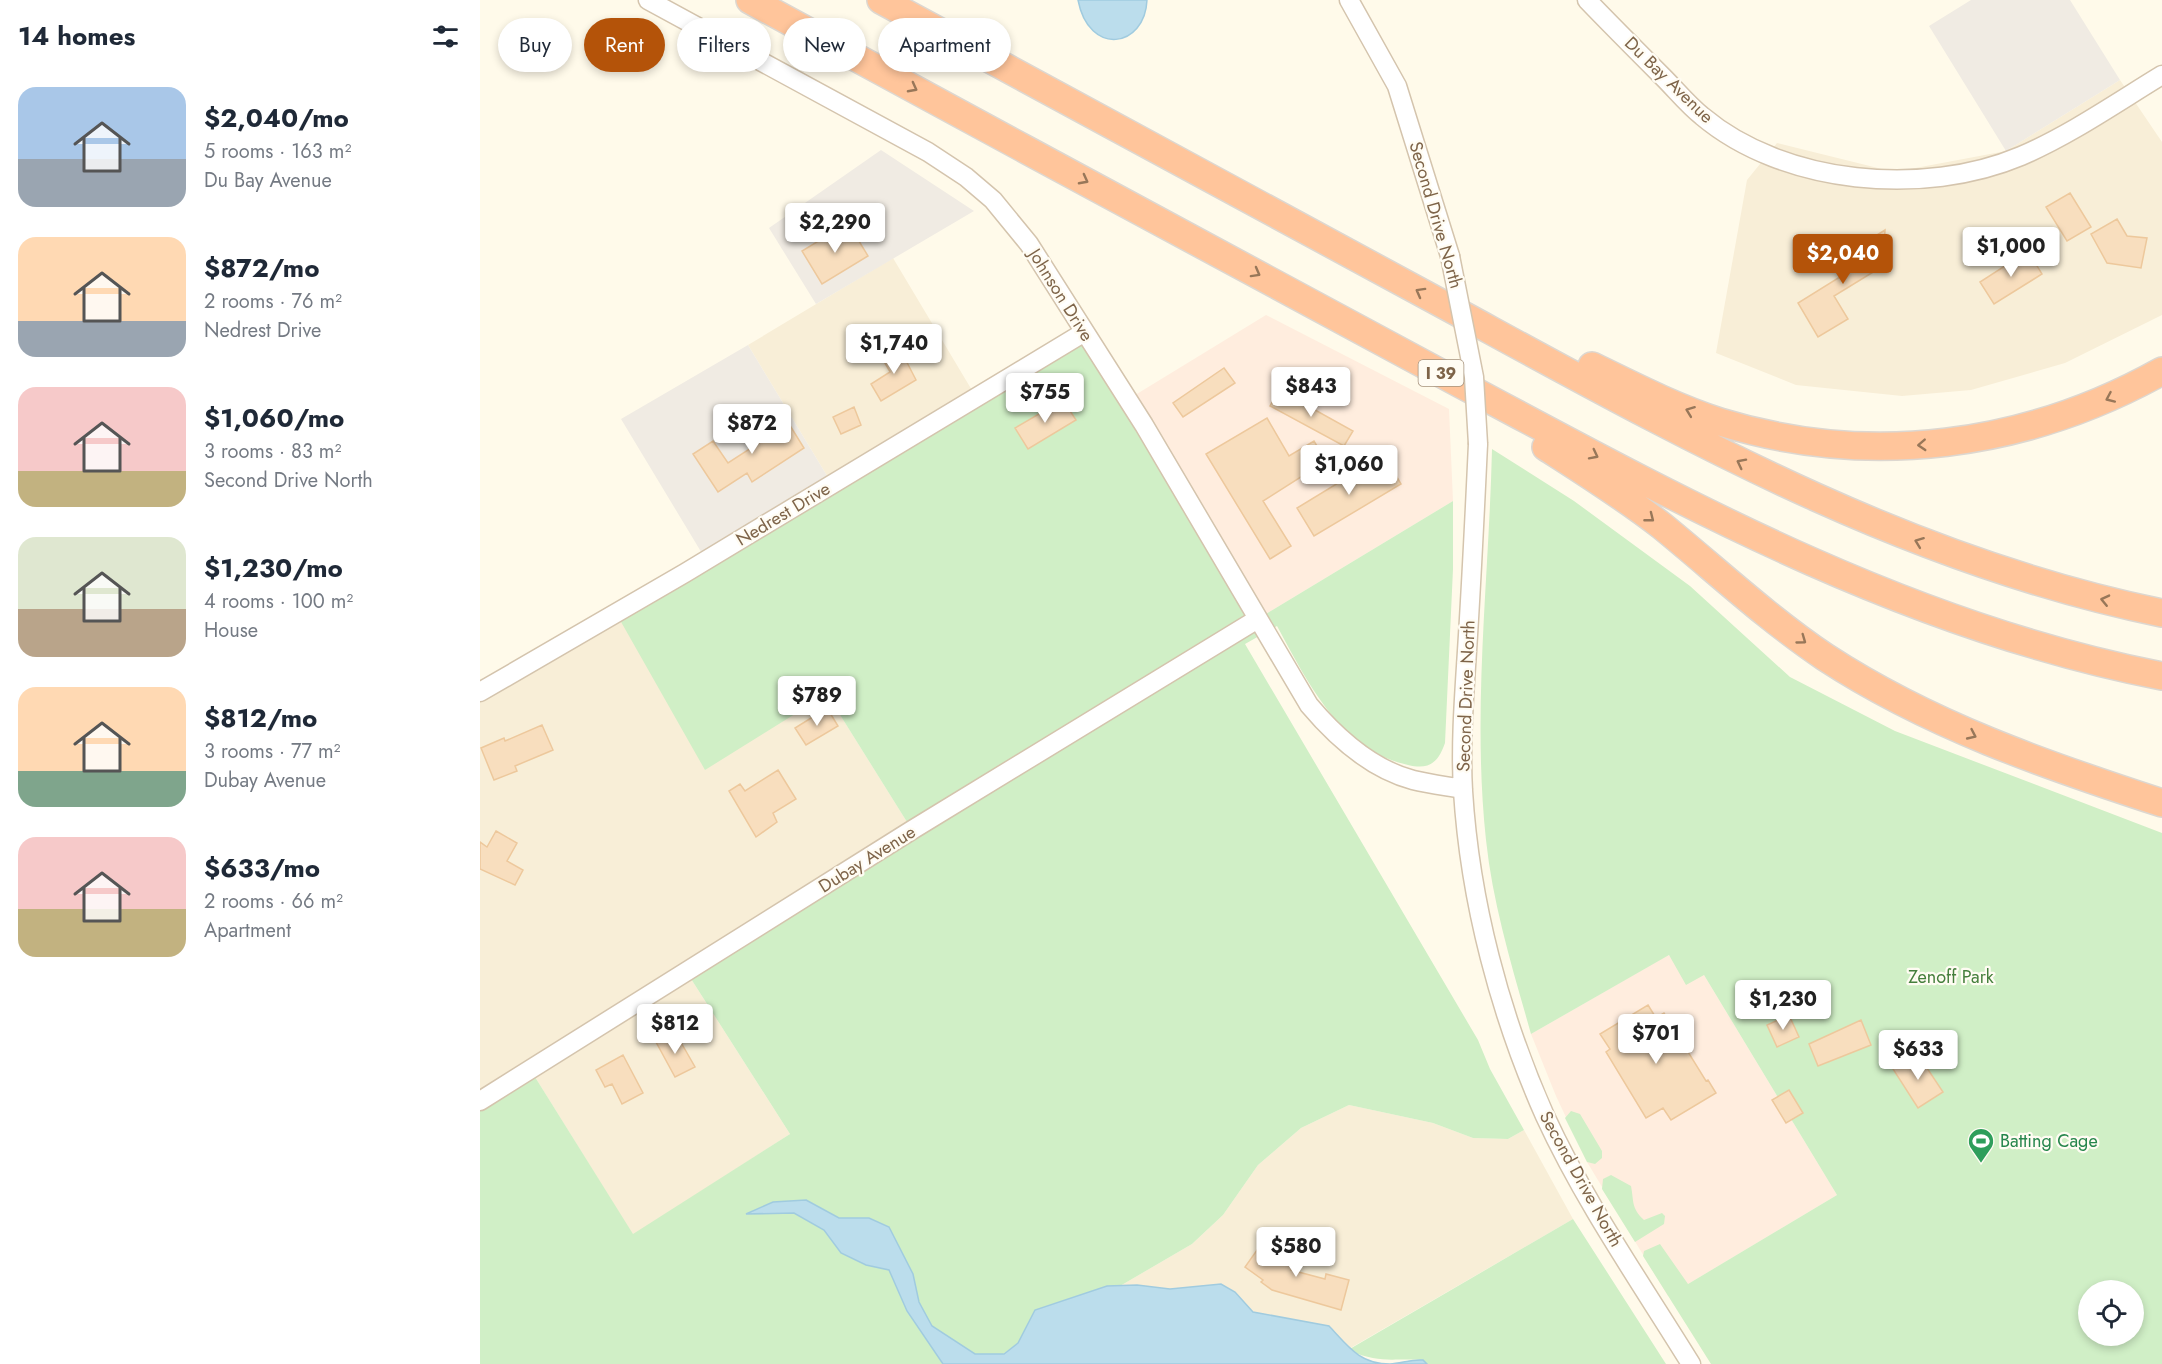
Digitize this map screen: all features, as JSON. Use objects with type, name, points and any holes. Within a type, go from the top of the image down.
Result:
[{"type":"highway","name":"I 39","points":[[750,0],[1485,397],[1761,540],[1906,603],[2076,657],[2162,676]]},
{"type":"highway","points":[[881,0],[1664,424],[1824,503],[1966,559],[2080,594],[2162,613]]},
{"type":"highway","points":[[1455,311],[1495,318],[1661,399],[1719,422],[1775,437],[1836,445],[1925,446],[2021,430],[2110,398],[2162,371]]},
{"type":"highway","points":[[1485,397],[1516,428],[1633,504],[1721,577],[1826,657],[1933,717],[1994,745],[2044,765],[2162,803]]},
{"type":"street","name":"Johnson Drive","points":[[648,0],[928,152],[966,177],[993,200],[1029,244],[1083,333],[1144,425],[1201,520],[1256,620],[1309,705],[1333,733],[1376,763],[1411,779],[1463,789]]},
{"type":"street","name":"Second Drive North","points":[[1349,0],[1397,86],[1450,256],[1474,377],[1478,444],[1463,712],[1463,789],[1472,866],[1486,942],[1518,1049],[1562,1150],[1604,1225],[1691,1364]]},
{"type":"street","name":"Du Bay Avenue","points":[[1587,0],[1702,117],[1737,139],[1769,155],[1803,167],[1845,176],[1908,180],[1944,177],[1986,168],[2051,141],[2162,75]]},
{"type":"street","name":"Nedrest Drive","points":[[480,692],[685,573],[1083,333]]},
{"type":"street","name":"Dubay Avenue","points":[[480,1101],[912,830],[1256,620]]},
{"type":"shaded area","points":[[1971,0],[2070,0],[2120,80],[2006,151],[1929,26]]},
{"type":"shaded area","points":[[2120,80],[2162,142],[2162,315],[2065,363],[1971,390],[1902,396],[1796,385],[1716,353],[1747,180],[1777,143],[1894,172],[2006,151]]},
{"type":"shaded area","points":[[881,150],[974,211],[816,304],[769,228]]},
{"type":"shaded area","points":[[893,258],[976,397],[832,484],[748,345]]},
{"type":"shaded area","points":[[1266,315],[1449,409],[1453,501],[1256,620],[1127,400]]},
{"type":"shaded area","points":[[748,345],[832,484],[706,560],[621,419]]},
{"type":"shaded area","points":[[616,613],[827,694],[912,830],[686,971],[790,1134],[633,1235],[530,1069],[480,1101],[480,692]]},
{"type":"shaded area","points":[[1668,955],[1704,975],[1837,1195],[1668,1296],[1587,1162],[1556,1096],[1531,1034]]},
{"type":"shaded area","points":[[1349,1105],[1433,1123],[1473,1138],[1508,1139],[1524,1130],[1573,1219],[1347,1350],[1340,1338],[1292,1321],[1253,1312],[1235,1292],[1221,1284],[1170,1289],[1120,1286],[1192,1244],[1223,1215],[1258,1165],[1301,1128]]},
{"type":"green space","points":[[1083,333],[1256,620],[1453,501],[1453,569],[1445,743],[1439,756],[1432,763],[1427,766],[1408,765],[1384,757],[1363,745],[1328,710],[1301,669],[1277,626],[1245,644],[1478,1040],[1490,1069],[1524,1130],[1508,1139],[1473,1138],[1433,1123],[1349,1105],[1301,1128],[1258,1165],[1223,1215],[1192,1244],[1120,1286],[1107,1286],[1035,1310],[1018,1343],[1003,1354],[975,1354],[932,1326],[919,1302],[913,1274],[889,1227],[869,1218],[839,1218],[806,1200],[773,1202],[747,1214],[794,1213],[824,1230],[841,1253],[866,1265],[889,1270],[907,1311],[943,1364],[480,1364],[480,1101],[530,1069],[633,1234],[790,1134],[686,971],[912,830],[827,694],[705,770],[616,613]]},
{"type":"green space","name":"Zenoff Park","points":[[1492,449],[1574,501],[1690,586],[1790,677],[1895,731],[2162,833],[2162,1364],[1711,1364],[1643,1256],[1644,1251],[1660,1244],[1688,1284],[1837,1195],[1704,975],[1686,985],[1669,955],[1531,1034],[1504,938],[1489,865],[1482,791],[1483,644]]},
{"type":"green space","points":[[1571,1111],[1580,1114],[1602,1151],[1602,1158],[1595,1164],[1587,1162],[1565,1118]]},
{"type":"green space","points":[[1611,1175],[1631,1186],[1635,1208],[1644,1220],[1662,1213],[1665,1216],[1664,1224],[1635,1242],[1602,1189],[1603,1179]]},
{"type":"green space","points":[[1573,1219],[1666,1364],[1427,1364],[1423,1360],[1377,1359],[1348,1350]]},
{"type":"water","points":[[1078,0],[1147,0],[1144,16],[1137,28],[1127,36],[1116,39],[1104,38],[1093,31],[1084,18]]},
{"type":"water","points":[[806,1200],[839,1218],[869,1218],[889,1227],[913,1274],[919,1302],[932,1326],[975,1354],[1004,1354],[1018,1343],[1035,1310],[1107,1286],[1137,1285],[1170,1289],[1221,1284],[1235,1292],[1253,1312],[1329,1326],[1362,1357],[1370,1361],[1390,1364],[943,1364],[907,1311],[889,1270],[866,1265],[841,1253],[824,1230],[794,1213],[746,1214],[773,1202]]},
{"type":"water","points":[[1423,1360],[1427,1364],[1390,1364]]},
{"type":"building","points":[[2070,193],[2091,227],[2067,241],[2046,207]]},
{"type":"building","points":[[2117,219],[2127,236],[2147,238],[2141,268],[2107,263],[2091,234]]},
{"type":"building","points":[[848,223],[868,256],[822,284],[802,251]]},
{"type":"building","points":[[1885,230],[1883,266],[1834,296],[1848,319],[1818,337],[1798,303],[1840,277],[1832,263]]},
{"type":"building","points":[[2028,251],[2042,274],[1994,304],[1980,282]]},
{"type":"building","points":[[899,347],[916,380],[881,401],[871,384],[890,372],[882,358]]},
{"type":"building","points":[[1224,368],[1235,383],[1183,417],[1173,403]]},
{"type":"building","points":[[1279,390],[1353,431],[1344,446],[1270,406]]},
{"type":"building","points":[[1063,400],[1076,420],[1028,449],[1015,428]]},
{"type":"building","points":[[854,407],[861,425],[841,434],[833,417]]},
{"type":"building","points":[[781,411],[804,448],[752,482],[747,473],[718,492],[693,454],[713,441],[728,463],[768,437],[760,424]]},
{"type":"building","points":[[1267,418],[1289,456],[1314,441],[1326,461],[1263,501],[1291,546],[1270,559],[1206,454]]},
{"type":"building","points":[[1384,455],[1401,484],[1314,536],[1297,508]]},
{"type":"building","points":[[827,708],[838,726],[806,745],[795,728]]},
{"type":"building","points":[[542,725],[553,750],[515,766],[517,771],[494,780],[481,748],[504,738],[505,741]]},
{"type":"building","points":[[778,770],[796,799],[773,813],[777,822],[756,837],[729,791],[740,784],[745,791]]},
{"type":"building","points":[[496,831],[517,843],[507,861],[523,870],[515,885],[480,869],[480,842],[487,847]]},
{"type":"building","points":[[1648,1005],[1656,1018],[1664,1013],[1706,1081],[1708,1080],[1716,1093],[1671,1120],[1663,1108],[1646,1118],[1606,1052],[1610,1049],[1600,1034]]},
{"type":"building","points":[[1789,1015],[1799,1037],[1777,1047],[1767,1025]]},
{"type":"building","points":[[1861,1020],[1871,1045],[1818,1066],[1809,1044]]},
{"type":"building","points":[[675,1032],[695,1067],[675,1077],[656,1042]]},
{"type":"building","points":[[1917,1053],[1943,1092],[1918,1108],[1893,1069]]},
{"type":"building","points":[[623,1055],[643,1093],[622,1104],[612,1084],[605,1087],[596,1070]]},
{"type":"building","points":[[1789,1090],[1803,1113],[1786,1123],[1772,1100]]},
{"type":"building","points":[[1262,1243],[1277,1255],[1285,1244],[1301,1255],[1291,1270],[1325,1279],[1326,1274],[1349,1280],[1341,1310],[1272,1290],[1261,1282],[1263,1280],[1245,1267]]},
{"type":"place","name":"Batting Cage","points":[[1981,1164]]}]
